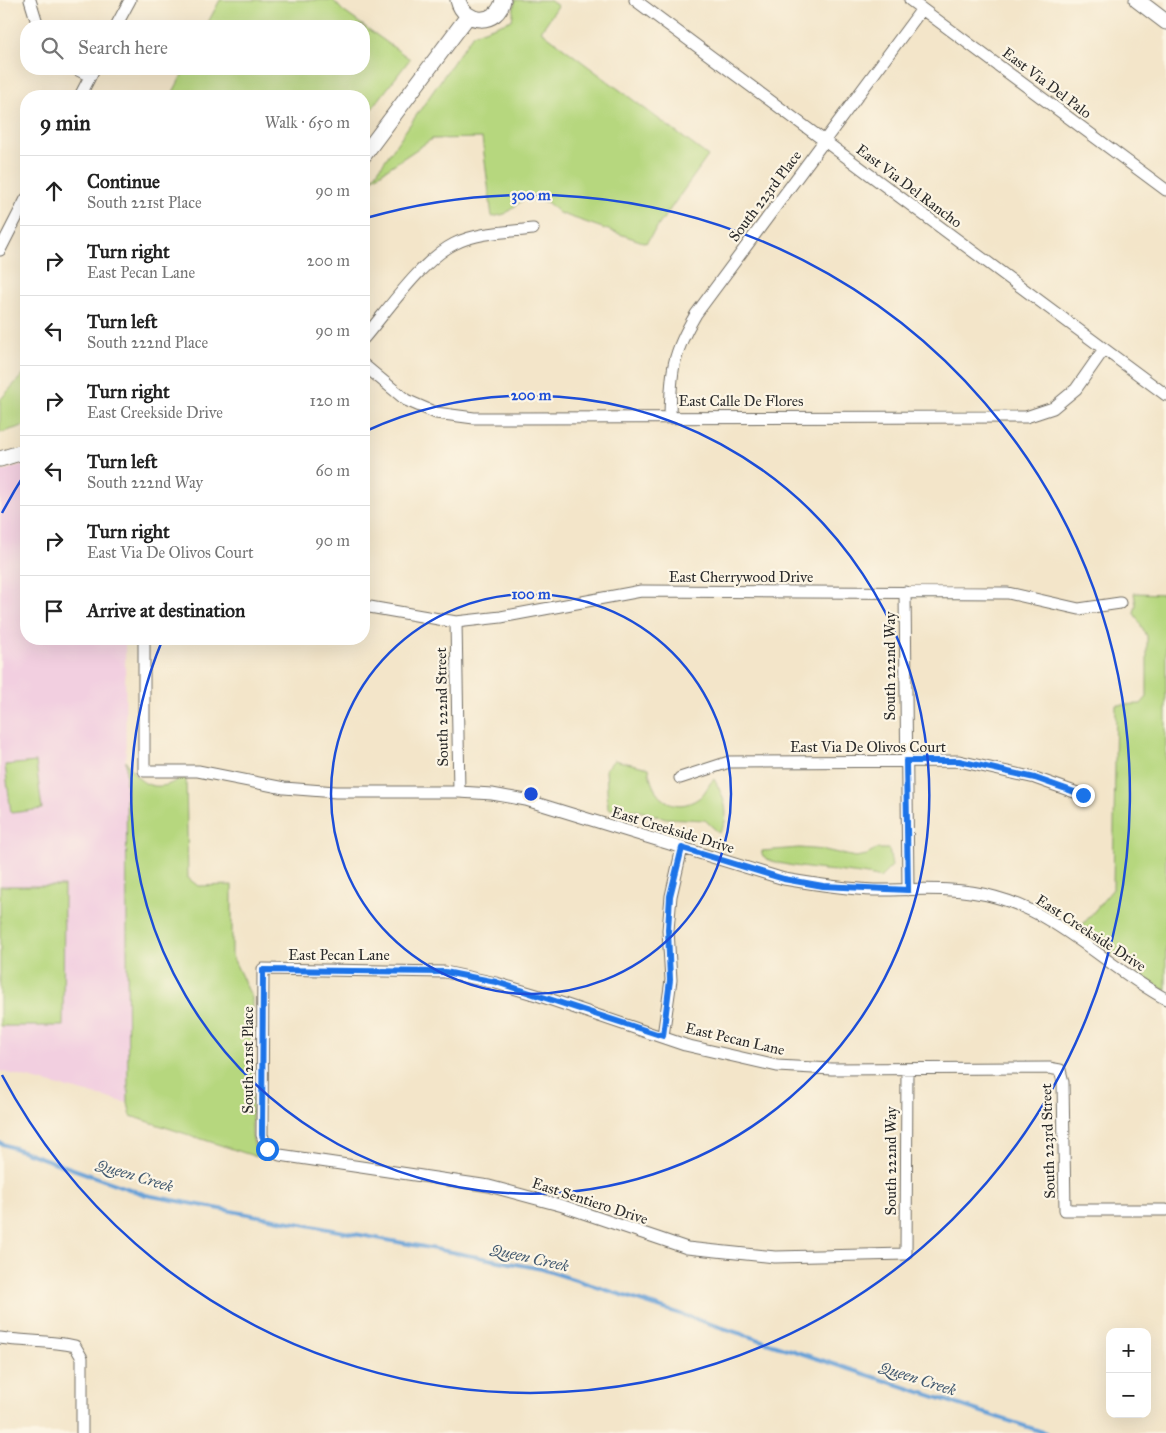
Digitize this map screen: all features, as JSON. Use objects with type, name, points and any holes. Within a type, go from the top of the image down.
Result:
[{"type":"street","points":[[30,0],[36,20]]},
{"type":"street","points":[[119,20],[130,0]]},
{"type":"street","points":[[458,0],[463,12],[468,16],[482,20],[490,18],[500,9],[503,0]]},
{"type":"street","name":"East Via Del Rancho","points":[[635,0],[1166,395]]},
{"type":"street","name":"East Via Del Palo","points":[[910,0],[1166,190]]},
{"type":"street","points":[[1136,0],[1166,22]]},
{"type":"street","name":"South 223rd Place","points":[[670,416],[671,370],[681,338],[696,314],[922,9]]},
{"type":"street","points":[[370,147],[468,16]]},
{"type":"street","points":[[83,90],[91,75]]},
{"type":"street","points":[[0,250],[20,211]]},
{"type":"street","points":[[370,331],[428,264],[454,244],[484,234],[533,229]]},
{"type":"street","name":"East Calle De Flores","points":[[370,370],[406,400],[436,414],[474,418],[670,416],[1026,417],[1053,408],[1070,394],[1104,349]]},
{"type":"street","points":[[0,459],[20,453]]},
{"type":"street","name":"East Cherrywood Drive","points":[[370,607],[456,622],[501,617],[641,591],[1008,593],[1079,609],[1120,604]]},
{"type":"street","name":"South 222nd Way","points":[[905,592],[908,890]]},
{"type":"street","name":"South 222nd Street","points":[[456,622],[459,792]]},
{"type":"street","name":"East Creekside Drive","points":[[144,645],[144,771],[198,771],[284,788],[319,791],[492,794],[526,800],[784,879],[823,886],[908,890],[966,890],[996,897],[1025,908],[1053,922],[1166,999]]},
{"type":"street","name":"East Via De Olivos Court","points":[[680,778],[729,762],[959,761],[1035,778],[1083,795]]},
{"type":"street","points":[[663,1036],[670,980],[668,930],[670,896],[682,848]]},
{"type":"street","name":"East Pecan Lane","points":[[263,970],[445,972],[496,982],[663,1036],[685,1045],[777,1066],[832,1069],[1049,1068],[1060,1070]]},
{"type":"street","name":"South 221st Place","points":[[263,970],[262,1135],[267,1149]]},
{"type":"street","name":"South 222nd Way","points":[[906,1254],[907,1069]]},
{"type":"street","name":"South 223rd Street","points":[[1060,1070],[1063,1082],[1065,1210],[1166,1210]]},
{"type":"street","name":"East Sentiero Drive","points":[[267,1149],[280,1155],[489,1186],[563,1206],[686,1248],[775,1257],[906,1254]]},
{"type":"street","points":[[0,1338],[21,1342],[61,1343],[75,1346],[82,1358],[82,1433]]},
{"type":"shaded area","points":[[20,465],[20,645],[125,645],[128,1103],[0,1071],[0,472]]},
{"type":"green space","points":[[220,0],[333,0],[343,11],[356,20],[209,20]]},
{"type":"green space","points":[[515,0],[549,0],[558,6],[541,31],[708,156],[646,243],[559,213],[547,202],[524,199],[505,214],[492,217],[482,138],[432,139],[372,179],[473,34],[512,20]]},
{"type":"green space","points":[[370,30],[410,59],[370,111],[370,90],[174,90],[182,75],[370,75]]},
{"type":"green space","points":[[20,378],[20,427],[0,433],[0,400]]},
{"type":"green space","points":[[1134,593],[1166,594],[1166,991],[1142,976],[1079,929],[1113,889],[1116,705],[1141,704],[1147,697],[1147,636],[1134,613],[1136,605]]},
{"type":"green space","points":[[614,760],[649,768],[650,778],[659,795],[672,804],[690,803],[699,798],[714,779],[721,792],[725,806],[726,813],[723,827],[719,833],[705,820],[666,818],[635,810],[608,809],[606,769]]},
{"type":"green space","points":[[126,761],[142,781],[153,786],[167,785],[186,778],[188,878],[198,886],[232,885],[232,956],[252,998],[252,1135],[257,1157],[131,1116],[128,1103]]},
{"type":"green space","points":[[36,762],[42,809],[11,813],[5,765]]},
{"type":"green space","points":[[799,848],[825,850],[855,857],[867,855],[877,849],[889,849],[892,866],[880,878],[782,864],[769,860],[762,855],[762,851]]},
{"type":"green space","points":[[0,886],[64,886],[63,1026],[0,1026]]},
{"type":"waterway","name":"Queen Creek","points":[[0,1143],[146,1195],[542,1269],[1046,1433]]},
{"type":"route","points":[[267,1149],[262,1135],[263,970],[413,970],[445,972],[496,982],[663,1036],[670,980],[668,930],[670,896],[682,848],[784,879],[823,886],[872,890],[908,890],[906,761],[959,761],[1035,778],[1083,795]]}]
